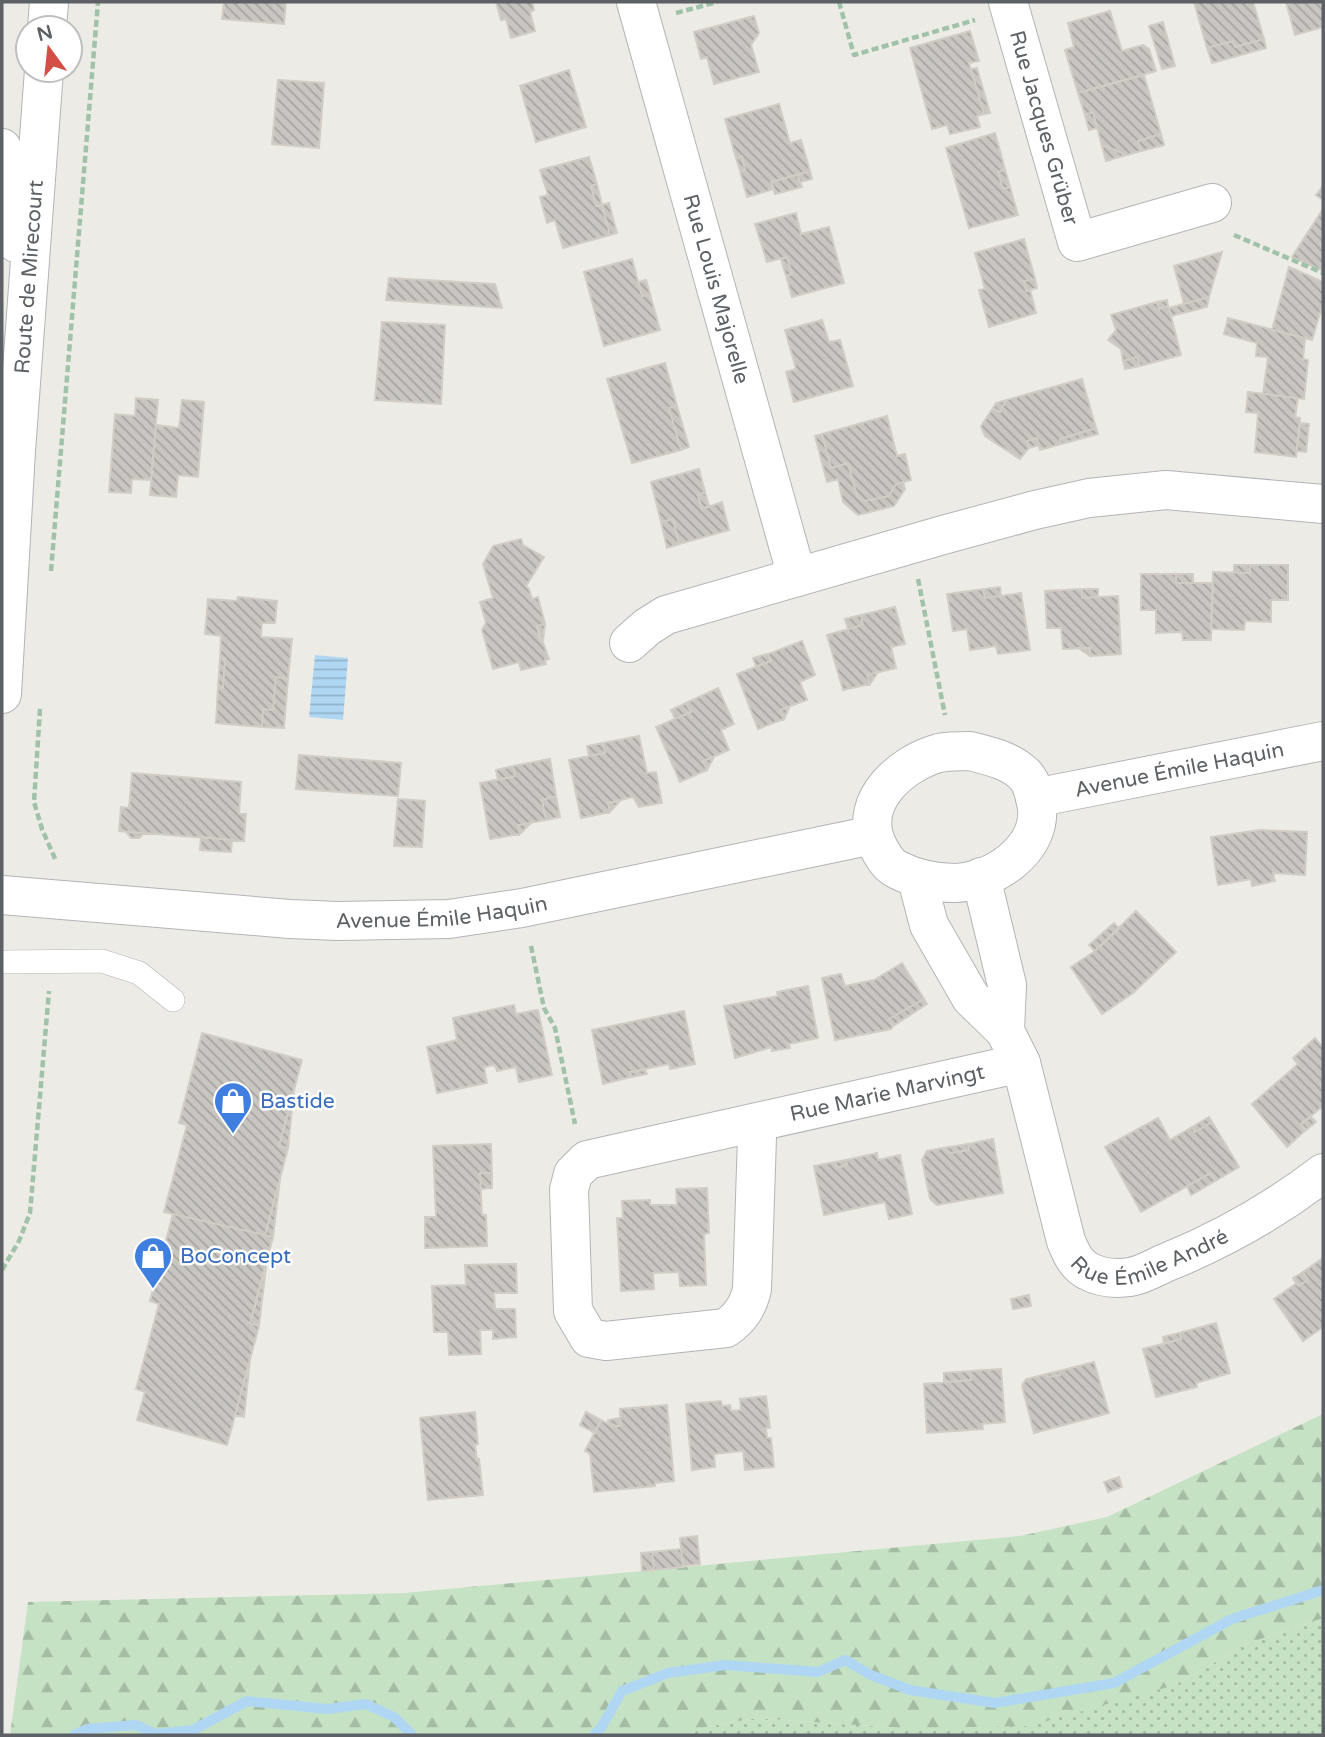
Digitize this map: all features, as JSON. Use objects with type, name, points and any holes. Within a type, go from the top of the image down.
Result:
[{"type":"street","name":"Rue Louis Majorelle","points":[[636,2],[797,577]]},
{"type":"street","name":"Rue Jacques Grüber","points":[[1009,6],[1077,242],[1212,203]]},
{"type":"street","name":"Route de Mirecourt","points":[[2,694],[43,84]]},
{"type":"street","points":[[2,148],[26,310]]},
{"type":"street","points":[[629,643],[666,615],[911,544],[1089,498],[1166,490],[1323,505]]},
{"type":"street","name":"Avenue Émile Haquin","points":[[1035,798],[1323,741]]},
{"type":"street","points":[[971,751],[1003,760],[1025,775],[1035,798],[1035,831],[1021,853],[1001,869],[957,883],[918,879],[894,869],[882,855],[873,835],[872,811],[888,785],[910,764],[941,753],[971,751]]},
{"type":"street","name":"Avenue Émile Haquin","points":[[2,895],[338,921],[449,919],[522,908],[873,835]]},
{"type":"street","name":"Rue Émile André","points":[[981,877],[1007,985],[1013,1047],[1066,1241],[1074,1258],[1085,1270],[1115,1278],[1133,1276],[1180,1257],[1273,1209],[1323,1173]]},
{"type":"street","points":[[918,879],[929,925],[971,998],[1013,1047]]},
{"type":"street","name":"Rue Marie Marvingt","points":[[587,1160],[753,1123],[1013,1047]]},
{"type":"street","points":[[587,1160],[573,1174],[569,1191],[573,1311],[589,1338],[606,1341],[726,1328],[737,1320],[749,1304],[752,1289],[757,1137],[753,1123]]},
{"type":"lane","points":[[2,962],[102,961],[139,973],[173,1000]]},
{"type":"path","points":[[50,583],[98,2]]},
{"type":"path","points":[[839,2],[854,55],[1009,6]]},
{"type":"path","points":[[1212,203],[1227,230],[1235,236],[1323,273]]},
{"type":"path","points":[[911,544],[946,719]]},
{"type":"path","points":[[40,708],[34,802],[56,861],[56,900]]},
{"type":"path","points":[[522,908],[544,1008],[555,1028],[574,1120],[587,1160]]},
{"type":"path","points":[[2,1270],[19,1241],[30,1213],[51,963]]},
{"type":"green space","points":[[1323,1414],[1323,1618],[1249,1643],[1175,1685],[1029,1726],[900,1728],[756,1718],[706,1727],[687,1735],[10,1735],[28,1602],[404,1593],[1020,1536],[1107,1517]]},
{"type":"green space","points":[[1323,1618],[1323,1735],[687,1735],[706,1727],[756,1718],[900,1728],[1175,1685],[1249,1643]]},
{"type":"water","points":[[315,655],[348,658],[343,720],[309,717]]},
{"type":"building","points":[[224,2],[286,2],[284,24],[222,19]]},
{"type":"building","points":[[496,2],[532,2],[534,10],[530,12],[535,31],[511,38],[506,19],[501,20]]},
{"type":"building","points":[[1194,2],[1253,2],[1264,39],[1235,47],[1233,41],[1207,48]]},
{"type":"building","points":[[1286,2],[1323,2],[1323,27],[1295,35]]},
{"type":"building","points":[[1110,11],[1122,51],[1143,45],[1149,49],[1156,71],[1078,93],[1065,50],[1074,47],[1068,23]]},
{"type":"building","points":[[754,16],[759,33],[751,45],[759,72],[714,84],[707,57],[701,59],[694,32]]},
{"type":"building","points":[[1163,22],[1175,66],[1162,69],[1149,26]]},
{"type":"building","points":[[970,31],[979,61],[969,63],[984,114],[977,116],[980,127],[950,134],[947,125],[932,129],[910,48]]},
{"type":"building","points":[[1264,39],[1266,48],[1212,63],[1207,48],[1233,41],[1235,47]]},
{"type":"building","points":[[977,68],[990,113],[984,114],[971,69]]},
{"type":"building","points":[[569,70],[586,127],[536,142],[520,86]]},
{"type":"building","points":[[1144,75],[1161,134],[1138,141],[1141,151],[1123,156],[1122,153],[1102,146],[1093,112],[1085,115],[1078,93]]},
{"type":"building","points":[[278,80],[324,83],[319,148],[272,144]]},
{"type":"building","points":[[779,104],[790,143],[801,140],[810,171],[771,182],[774,189],[747,197],[740,171],[745,170],[742,156],[736,158],[725,119]]},
{"type":"building","points":[[1093,112],[1097,128],[1089,130],[1085,115]]},
{"type":"building","points":[[995,133],[1005,169],[998,172],[1003,189],[1010,187],[1018,215],[969,228],[946,148]]},
{"type":"building","points":[[1161,134],[1164,145],[1141,151],[1138,141]]},
{"type":"building","points":[[1102,146],[1122,153],[1123,156],[1106,161]]},
{"type":"building","points":[[742,156],[745,170],[740,171],[736,158]]},
{"type":"building","points":[[589,157],[597,184],[591,186],[596,206],[602,205],[610,235],[563,248],[555,220],[547,223],[540,197],[548,195],[540,170]]},
{"type":"building","points":[[1005,169],[1010,187],[1003,189],[998,172]]},
{"type":"building","points":[[810,171],[812,179],[800,182],[797,175]]},
{"type":"building","points":[[797,175],[802,187],[775,194],[771,182]]},
{"type":"building","points":[[597,184],[602,205],[596,206],[591,186]]},
{"type":"building","points":[[1323,186],[1323,200],[1316,195]]},
{"type":"building","points":[[609,203],[617,233],[610,235],[602,205]]},
{"type":"building","points":[[1323,209],[1323,271],[1292,257]]},
{"type":"building","points":[[796,213],[801,234],[829,227],[844,283],[792,297],[786,276],[792,274],[787,257],[767,262],[755,224]]},
{"type":"building","points":[[1024,239],[1035,279],[1024,281],[1026,291],[1030,290],[1036,313],[989,327],[979,290],[985,289],[975,253]]},
{"type":"building","points":[[1222,252],[1209,297],[1184,304],[1174,266]]},
{"type":"building","points":[[787,257],[792,274],[786,276],[781,259]]},
{"type":"building","points":[[632,259],[642,296],[650,294],[660,330],[604,346],[584,272]]},
{"type":"building","points":[[1289,267],[1323,282],[1323,303],[1312,340],[1272,330]]},
{"type":"building","points":[[389,278],[495,284],[502,308],[386,300]]},
{"type":"building","points":[[1035,279],[1037,288],[1026,291],[1024,281]]},
{"type":"building","points":[[646,280],[650,294],[642,296],[639,282]]},
{"type":"building","points":[[1209,297],[1207,307],[1171,316],[1169,308]]},
{"type":"building","points":[[1167,300],[1168,306],[1159,309],[1157,302]]},
{"type":"building","points":[[1157,302],[1159,309],[1169,308],[1181,355],[1140,366],[1137,357],[1123,361],[1121,349],[1108,340],[1116,330],[1111,315]]},
{"type":"building","points":[[1228,318],[1305,338],[1303,359],[1308,360],[1304,399],[1263,394],[1268,357],[1256,356],[1257,343],[1224,334]]},
{"type":"building","points":[[822,320],[829,342],[840,340],[853,386],[794,402],[786,372],[796,369],[785,330]]},
{"type":"building","points":[[382,322],[445,325],[441,404],[375,400]]},
{"type":"building","points":[[1137,357],[1140,366],[1125,369],[1123,361]]},
{"type":"building","points":[[665,363],[677,406],[669,408],[681,450],[632,463],[607,379]]},
{"type":"building","points":[[1082,379],[1096,428],[1060,439],[1061,444],[1040,450],[1037,438],[1027,441],[1029,448],[1020,459],[985,436],[981,426],[993,408],[1000,412],[1006,400]]},
{"type":"building","points":[[1248,392],[1298,398],[1295,417],[1300,418],[1296,457],[1255,452],[1258,413],[1246,412]]},
{"type":"building","points":[[136,398],[158,400],[151,480],[132,479],[131,493],[109,492],[115,414],[135,416]]},
{"type":"building","points":[[182,400],[204,402],[198,477],[178,475],[176,497],[150,495],[156,425],[179,428]]},
{"type":"building","points":[[1006,400],[1000,412],[993,408],[996,403]]},
{"type":"building","points":[[677,406],[689,447],[681,450],[669,408]]},
{"type":"building","points":[[887,416],[897,456],[905,454],[911,480],[896,484],[889,496],[865,501],[857,496],[848,463],[831,468],[822,434]]},
{"type":"building","points":[[1300,423],[1309,424],[1306,452],[1297,451]]},
{"type":"building","points":[[1096,428],[1098,434],[1061,444],[1060,439]]},
{"type":"building","points":[[822,434],[831,468],[848,463],[857,496],[865,501],[889,496],[896,484],[903,482],[905,489],[894,506],[858,515],[843,502],[838,479],[827,482],[815,436]]},
{"type":"building","points":[[1037,438],[1039,445],[1029,448],[1027,441]]},
{"type":"building","points":[[699,469],[705,492],[698,495],[702,509],[722,502],[729,530],[679,544],[673,519],[661,522],[651,482]]},
{"type":"building","points":[[705,492],[709,506],[702,509],[698,495]]},
{"type":"building","points":[[673,519],[679,544],[667,548],[661,522]]},
{"type":"building","points":[[521,539],[523,545],[544,557],[526,586],[532,599],[538,597],[545,624],[537,626],[549,659],[545,660],[546,664],[521,670],[519,662],[493,669],[482,630],[486,623],[480,602],[493,598],[483,564],[493,546]]},
{"type":"building","points":[[1234,565],[1250,565],[1250,573],[1234,573]]},
{"type":"building","points":[[1250,565],[1288,565],[1288,600],[1271,600],[1271,622],[1245,621],[1244,630],[1211,629],[1213,572],[1250,573]]},
{"type":"building","points":[[1141,574],[1176,574],[1176,583],[1213,583],[1211,640],[1183,640],[1182,632],[1156,633],[1156,610],[1141,610]]},
{"type":"building","points":[[1176,574],[1193,574],[1193,583],[1176,583]]},
{"type":"building","points":[[1000,587],[1001,596],[985,598],[983,589]]},
{"type":"building","points":[[983,589],[985,598],[1021,593],[1030,650],[998,654],[996,646],[970,650],[967,629],[953,631],[947,594]]},
{"type":"building","points":[[1082,589],[1082,598],[1118,596],[1121,654],[1090,656],[1090,648],[1063,649],[1061,628],[1047,628],[1045,591]]},
{"type":"building","points":[[1082,589],[1098,589],[1098,597],[1082,598]]},
{"type":"building","points":[[238,597],[277,601],[275,623],[262,623],[261,637],[292,639],[288,679],[276,677],[273,710],[263,709],[262,727],[216,723],[218,687],[223,688],[225,658],[220,658],[221,636],[205,634],[208,599],[237,601]]},
{"type":"building","points":[[895,607],[905,644],[891,647],[896,668],[867,675],[870,684],[843,690],[827,635],[863,625],[861,615]]},
{"type":"building","points":[[861,615],[863,625],[848,629],[845,619]]},
{"type":"building","points":[[545,624],[543,640],[540,640],[537,626]]},
{"type":"building","points":[[802,641],[815,675],[800,682],[807,700],[780,710],[784,719],[758,729],[737,674],[771,661],[768,654]]},
{"type":"building","points":[[1078,648],[1090,648],[1090,656]]},
{"type":"building","points":[[768,654],[771,661],[756,667],[753,658]]},
{"type":"building","points":[[220,658],[225,658],[223,688],[218,687]]},
{"type":"building","points":[[878,672],[870,684],[867,675]]},
{"type":"building","points":[[276,677],[288,679],[284,728],[262,727],[263,709],[273,710]]},
{"type":"building","points":[[718,688],[734,724],[721,730],[729,750],[703,761],[707,770],[680,782],[656,727],[691,712],[686,703]]},
{"type":"building","points":[[686,703],[691,712],[675,719],[671,710]]},
{"type":"building","points":[[790,706],[784,719],[780,710]]},
{"type":"building","points":[[639,736],[647,773],[656,772],[662,803],[639,807],[633,797],[608,803],[610,812],[581,818],[569,760],[605,753],[603,743]]},
{"type":"building","points":[[603,743],[605,753],[589,756],[587,746]]},
{"type":"building","points":[[299,755],[401,763],[398,796],[296,789]]},
{"type":"building","points":[[714,757],[707,770],[703,761]]},
{"type":"building","points":[[550,759],[556,796],[542,800],[546,820],[518,825],[520,834],[490,839],[480,783],[515,776],[513,766]]},
{"type":"building","points":[[513,766],[515,776],[498,780],[496,770]]},
{"type":"building","points":[[132,773],[241,782],[239,814],[246,814],[244,841],[119,831],[121,807],[129,808]]},
{"type":"building","points":[[556,796],[560,817],[546,820],[542,800]]},
{"type":"building","points":[[398,799],[425,801],[422,847],[394,846]]},
{"type":"building","points":[[620,801],[610,812],[608,803]]},
{"type":"building","points":[[531,823],[520,834],[518,825]]},
{"type":"building","points":[[1260,830],[1307,832],[1305,875],[1273,873],[1275,881],[1252,886],[1251,879],[1218,885],[1211,837]]},
{"type":"building","points":[[126,832],[144,833],[139,838],[131,838]]},
{"type":"building","points":[[201,837],[232,840],[231,852],[200,850]]},
{"type":"building","points":[[1136,911],[1176,952],[1133,993],[1102,1014],[1071,967],[1095,951]]},
{"type":"building","points":[[1114,923],[1119,929],[1095,951],[1089,945]]},
{"type":"building","points":[[902,963],[924,999],[889,1019],[893,1026],[891,1029],[835,1040],[822,978],[841,974],[845,986],[874,980]]},
{"type":"building","points":[[808,986],[818,1038],[789,1044],[790,1048],[772,1051],[772,1047],[735,1058],[724,1006],[778,996],[777,992]]},
{"type":"building","points":[[924,999],[927,1004],[893,1026],[889,1019]]},
{"type":"building","points":[[514,1005],[516,1014],[538,1010],[552,1075],[519,1082],[516,1067],[497,1071],[495,1065],[484,1067],[487,1083],[437,1093],[427,1047],[457,1040],[453,1018]]},
{"type":"building","points":[[684,1011],[695,1064],[670,1069],[669,1064],[630,1072],[631,1077],[603,1084],[592,1030]]},
{"type":"building","name":"Bastide","points":[[202,1033],[302,1060],[279,1146],[288,1148],[265,1235],[164,1212],[187,1125],[179,1123]]},
{"type":"building","points":[[1315,1038],[1323,1048],[1323,1106],[1301,1124],[1306,1130],[1287,1147],[1252,1104],[1298,1064],[1293,1058]]},
{"type":"building","points":[[645,1070],[647,1074],[631,1077],[630,1072]]},
{"type":"building","points":[[294,1089],[288,1148],[279,1146]]},
{"type":"building","points":[[1209,1117],[1212,1122],[1195,1132],[1192,1127]]},
{"type":"building","points":[[1311,1117],[1316,1122],[1306,1130],[1301,1124]]},
{"type":"building","points":[[1158,1118],[1170,1140],[1192,1127],[1195,1132],[1212,1122],[1239,1167],[1215,1181],[1211,1173],[1141,1212],[1105,1147]]},
{"type":"building","points":[[993,1139],[1003,1193],[937,1205],[930,1199],[922,1160],[927,1151],[943,1148],[950,1153],[969,1150],[968,1144]]},
{"type":"building","points":[[491,1144],[492,1173],[480,1173],[487,1246],[425,1248],[425,1217],[436,1217],[433,1146]]},
{"type":"building","points":[[968,1144],[969,1150],[950,1153],[943,1148]]},
{"type":"building","points":[[877,1153],[878,1160],[900,1155],[912,1214],[889,1219],[885,1202],[824,1215],[814,1166],[835,1162],[836,1168],[847,1165],[846,1160]]},
{"type":"building","points":[[846,1160],[847,1165],[836,1168],[835,1162]]},
{"type":"building","points":[[480,1173],[492,1173],[492,1188],[481,1189]]},
{"type":"building","points":[[1211,1173],[1215,1181],[1191,1195],[1187,1186]]},
{"type":"building","points":[[280,1179],[273,1237],[265,1235]]},
{"type":"building","points":[[707,1188],[709,1233],[704,1234],[706,1285],[680,1286],[679,1272],[653,1273],[654,1289],[621,1291],[617,1218],[623,1218],[622,1201],[650,1200],[650,1205],[677,1205],[676,1189]]},
{"type":"building","points":[[173,1214],[273,1237],[250,1323],[259,1326],[227,1445],[137,1420],[145,1392],[136,1389],[159,1304],[150,1301]]},
{"type":"building","points":[[1323,1258],[1323,1327],[1303,1341],[1274,1299],[1297,1283],[1298,1286],[1308,1280],[1303,1272]]},
{"type":"building","points":[[516,1264],[517,1293],[494,1293],[495,1309],[515,1309],[516,1337],[493,1339],[493,1330],[480,1330],[481,1354],[449,1355],[448,1332],[434,1332],[432,1286],[466,1285],[465,1265]]},
{"type":"building","points":[[266,1267],[259,1326],[250,1323]]},
{"type":"building","points":[[1303,1272],[1308,1280],[1298,1286],[1293,1278]]},
{"type":"building","points":[[1029,1295],[1031,1306],[1013,1309],[1011,1299]]},
{"type":"building","points":[[1216,1323],[1230,1373],[1196,1383],[1197,1387],[1156,1397],[1143,1349],[1181,1339],[1179,1333]]},
{"type":"building","points":[[1179,1333],[1181,1339],[1164,1344],[1163,1337]]},
{"type":"building","points":[[250,1359],[244,1417],[235,1415]]},
{"type":"building","points":[[1094,1362],[1109,1413],[1034,1433],[1022,1386],[1026,1379],[1047,1374],[1048,1377],[1060,1375],[1059,1371]]},
{"type":"building","points":[[1001,1369],[1005,1422],[982,1424],[983,1429],[927,1433],[924,1384],[971,1380],[970,1371]]},
{"type":"building","points":[[970,1371],[971,1380],[944,1382],[944,1373]]},
{"type":"building","points":[[1059,1371],[1060,1375],[1048,1377],[1047,1374]]},
{"type":"building","points":[[766,1396],[770,1428],[766,1428],[767,1438],[771,1438],[774,1467],[745,1470],[743,1451],[714,1454],[715,1467],[692,1470],[686,1404],[721,1401],[722,1406],[730,1405],[731,1411],[741,1410],[740,1399]]},
{"type":"building","points":[[667,1405],[674,1481],[655,1483],[655,1486],[594,1492],[590,1454],[585,1451],[601,1420],[612,1426],[621,1426],[620,1409]]},
{"type":"building","points":[[475,1412],[478,1444],[475,1445],[483,1495],[428,1500],[420,1418]]},
{"type":"building","points":[[586,1412],[601,1420],[595,1433],[580,1425]]},
{"type":"building","points":[[620,1418],[621,1426],[609,1425],[608,1420]]},
{"type":"building","points":[[1119,1477],[1122,1487],[1108,1492],[1104,1482]]},
{"type":"building","points":[[697,1536],[700,1564],[683,1566],[680,1538]]},
{"type":"building","points":[[681,1549],[683,1567],[654,1570],[652,1552]]},
{"type":"building","points":[[652,1552],[654,1570],[642,1571],[641,1553]]},
{"type":"waterway","points":[[594,1735],[601,1728],[622,1691],[668,1673],[725,1665],[818,1672],[845,1660],[871,1675],[910,1690],[995,1703],[1114,1683],[1232,1619],[1323,1590]]},
{"type":"waterway","points":[[74,1735],[87,1729],[136,1725],[156,1734],[193,1730],[247,1701],[327,1709],[366,1704],[394,1717],[412,1735]]},
{"type":"place","name":"Bastide","points":[[233,1135]]},
{"type":"place","name":"BoConcept","points":[[153,1290]]}]
